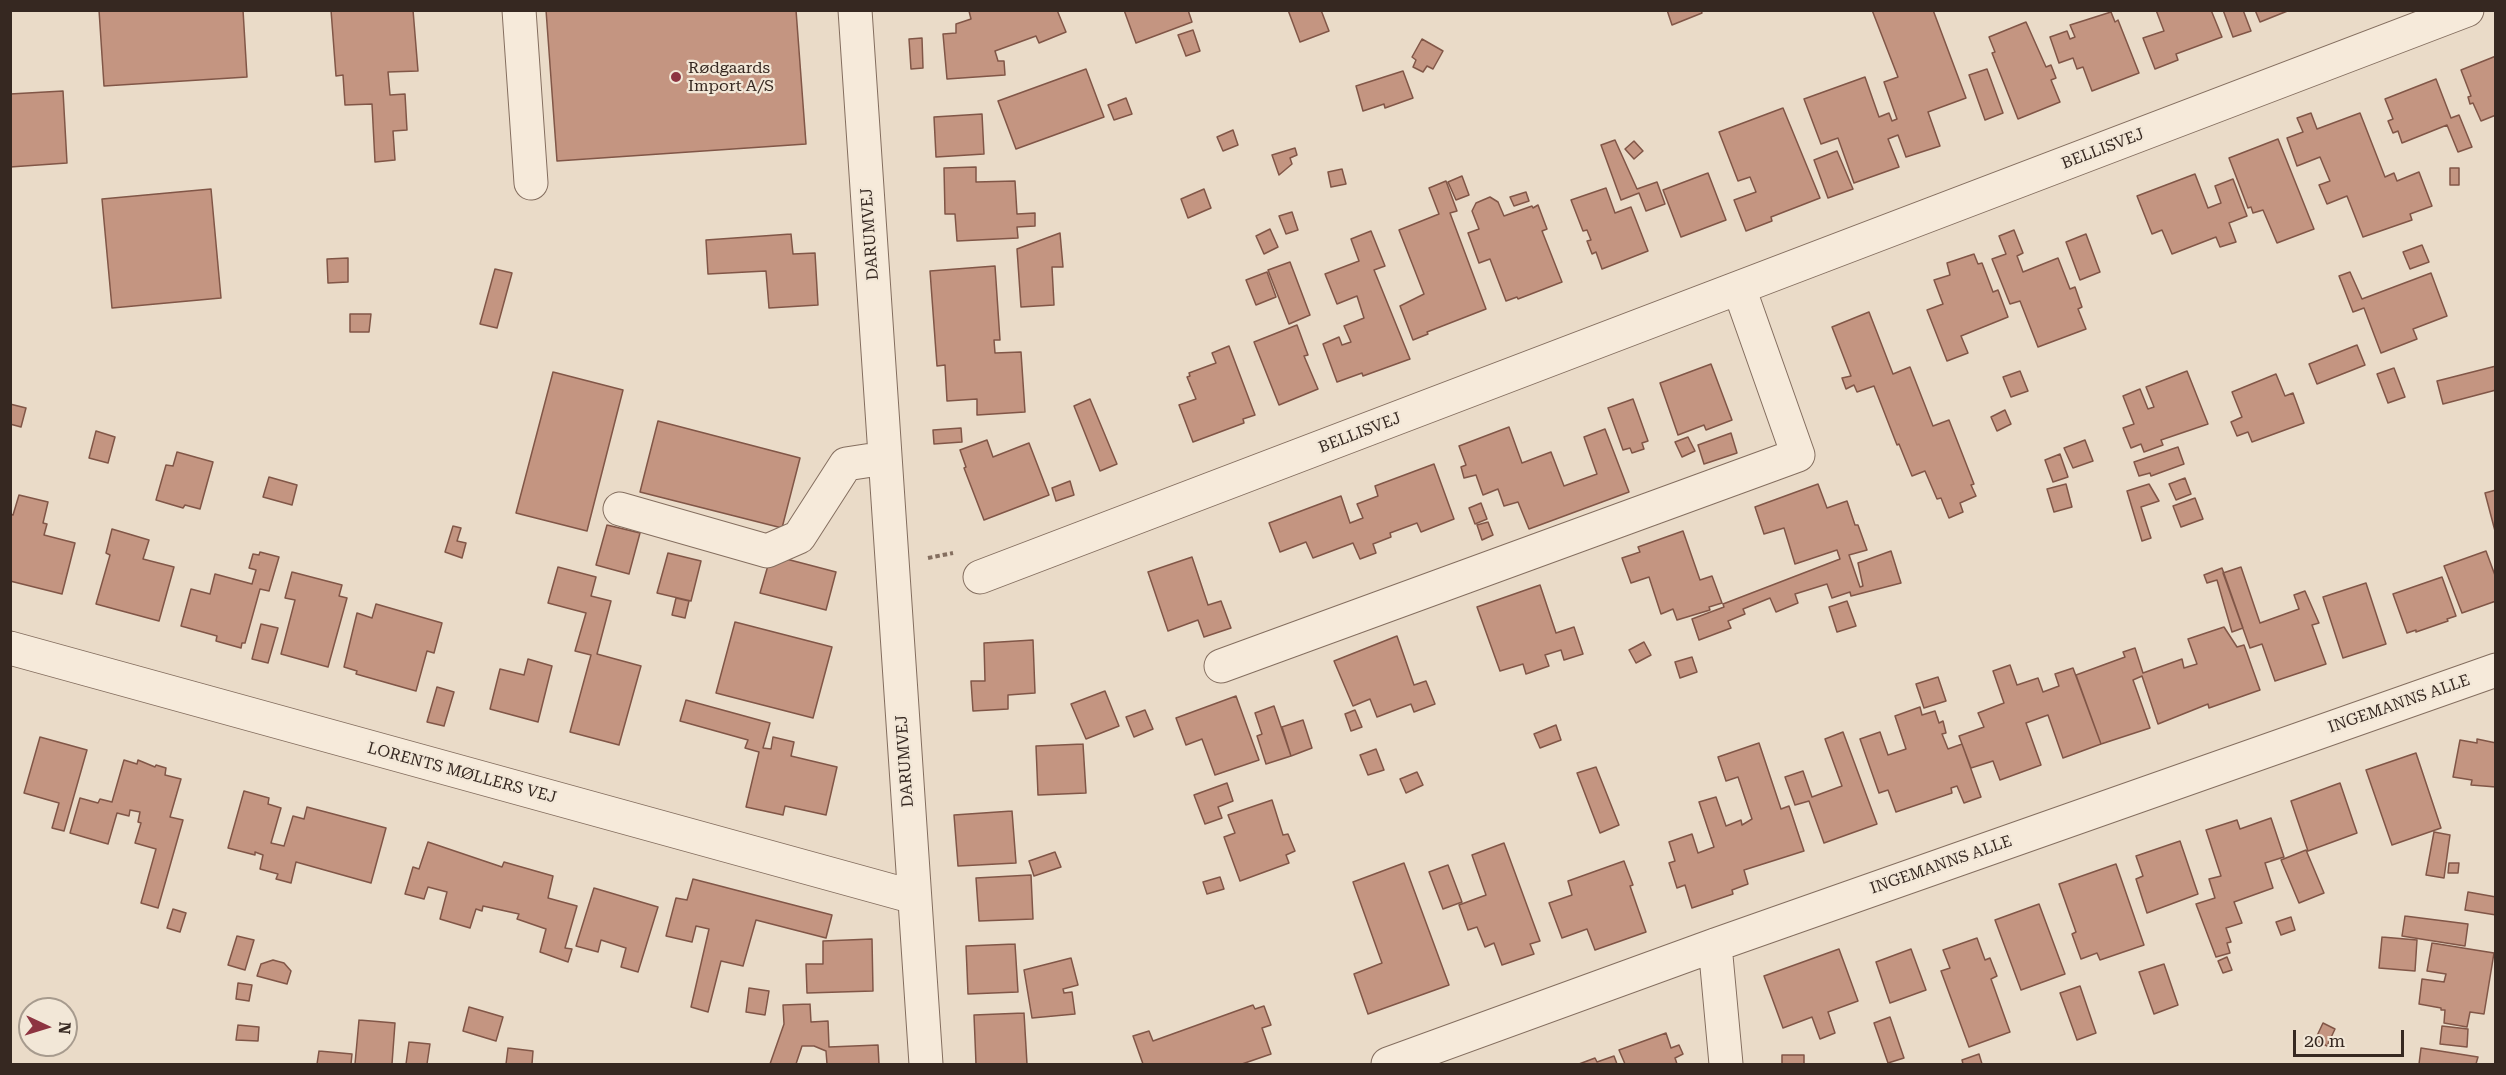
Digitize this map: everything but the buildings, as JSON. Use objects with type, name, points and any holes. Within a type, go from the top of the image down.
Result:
[{"type":"street","points":[[519,10],[531,183]]},
{"type":"street","name":"DARUMVEJ","points":[[855,10],[926,1065]]},
{"type":"street","name":"BELLISVEJ","points":[[980,577],[2467,10]]},
{"type":"street","points":[[1221,666],[1798,455],[1739,288]]},
{"type":"street","points":[[620,509],[766,551],[799,537],[846,464],[885,458]]},
{"type":"street","name":"LORENTS MØLLERS VEJ","points":[[10,648],[914,897]]},
{"type":"street","name":"INGEMANNS ALLE","points":[[1388,1065],[1715,945],[2496,670]]},
{"type":"street","points":[[1715,945],[1726,1065]]},
{"type":"place","name":"Rødgaards Import A/S","points":[[676,77]]}]
